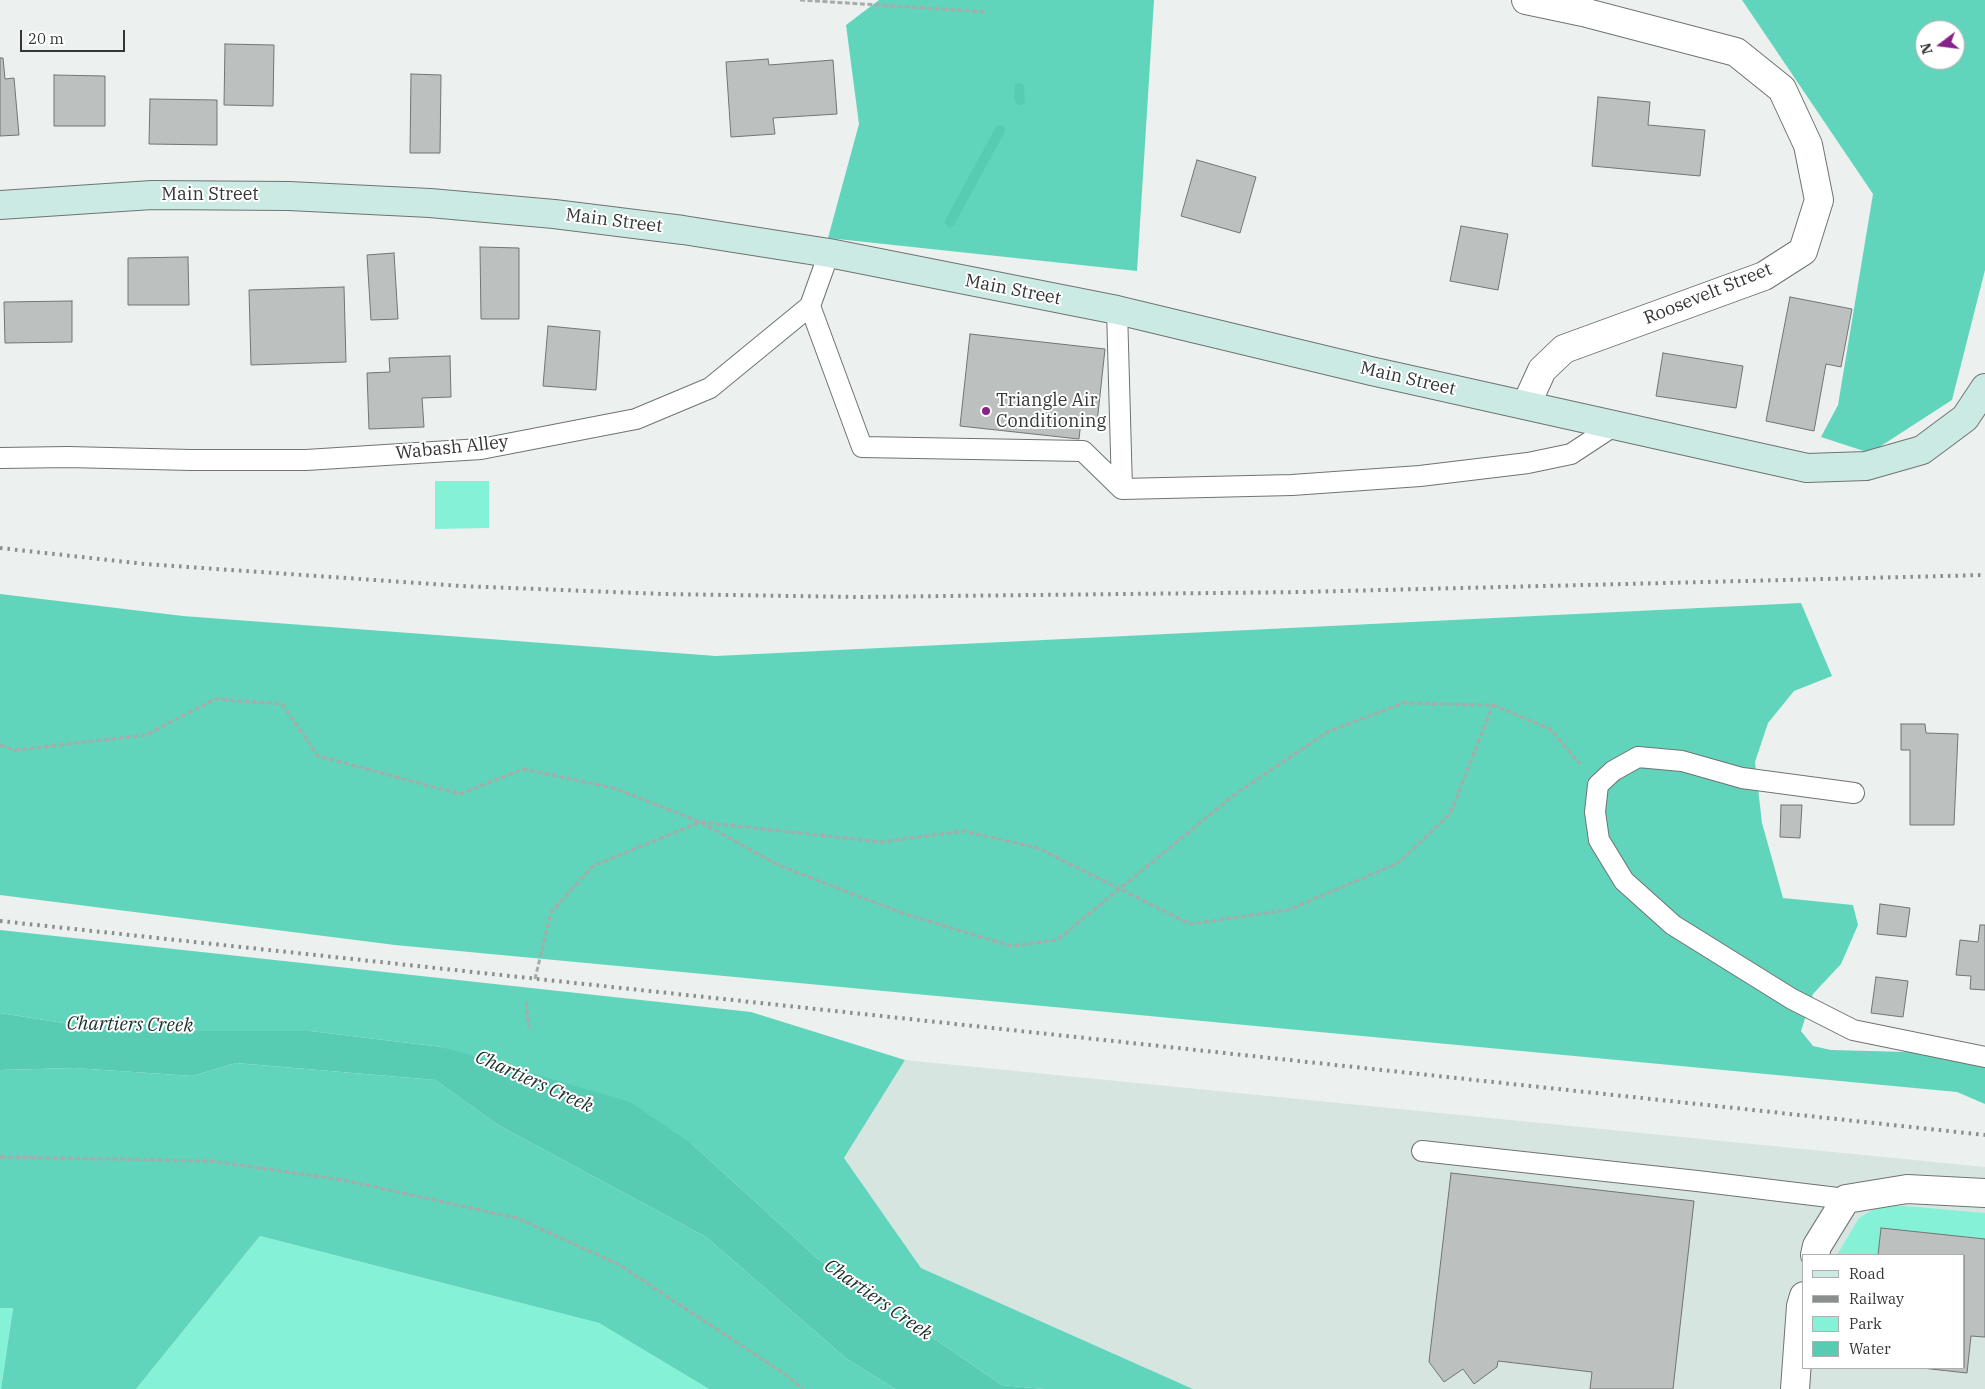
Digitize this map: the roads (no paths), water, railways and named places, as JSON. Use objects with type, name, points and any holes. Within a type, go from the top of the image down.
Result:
[{"type":"street","name":"Roosevelt Street","points":[[1526,0],[1583,6],[1736,52],[1782,89],[1808,145],[1819,200],[1804,251],[1764,276],[1564,349],[1542,370],[1526,405]]},
{"type":"street","name":"Main Street","points":[[0,205],[152,195],[289,196],[430,203],[554,214],[683,230],[829,253],[1117,310],[1371,371],[1808,468],[1866,466],[1922,450],[1965,418],[1985,388]]},
{"type":"street","points":[[1815,1254],[1817,1246],[1846,1199],[1907,1189],[1985,1193]]},
{"type":"street","points":[[1795,1389],[1802,1303]]},
{"type":"lane","points":[[829,253],[810,306],[862,447],[1083,451],[1122,489],[1292,486],[1420,476],[1528,463],[1571,454],[1615,425]]},
{"type":"lane","name":"Wabash Alley","points":[[0,458],[68,456],[192,460],[306,460],[490,447],[636,419],[710,388],[810,306]]},
{"type":"lane","points":[[1117,310],[1122,489]]},
{"type":"lane","points":[[1854,793],[1742,778],[1682,761],[1638,757],[1613,771],[1598,785],[1595,812],[1599,840],[1624,881],[1673,925],[1792,999],[1853,1030],[1985,1057]]},
{"type":"lane","points":[[1422,1151],[1846,1199]]},
{"type":"water","name":"Chartiers Creek","points":[[0,1013],[115,1031],[310,1031],[442,1047],[630,1102],[692,1144],[818,1259],[1002,1385],[1044,1389],[895,1389],[847,1359],[706,1237],[498,1125],[435,1080],[236,1063],[193,1076],[74,1068],[0,1070]]},
{"type":"waterway","points":[[1019,88],[1020,100]]},
{"type":"waterway","points":[[950,222],[1000,130]]},
{"type":"railway","points":[[0,548],[145,564],[461,586],[663,594],[858,597],[1302,592],[1985,575]]},
{"type":"railway","points":[[0,921],[1985,1135]]},
{"type":"place","name":"Triangle Air Conditioning","points":[[986,411]]}]
